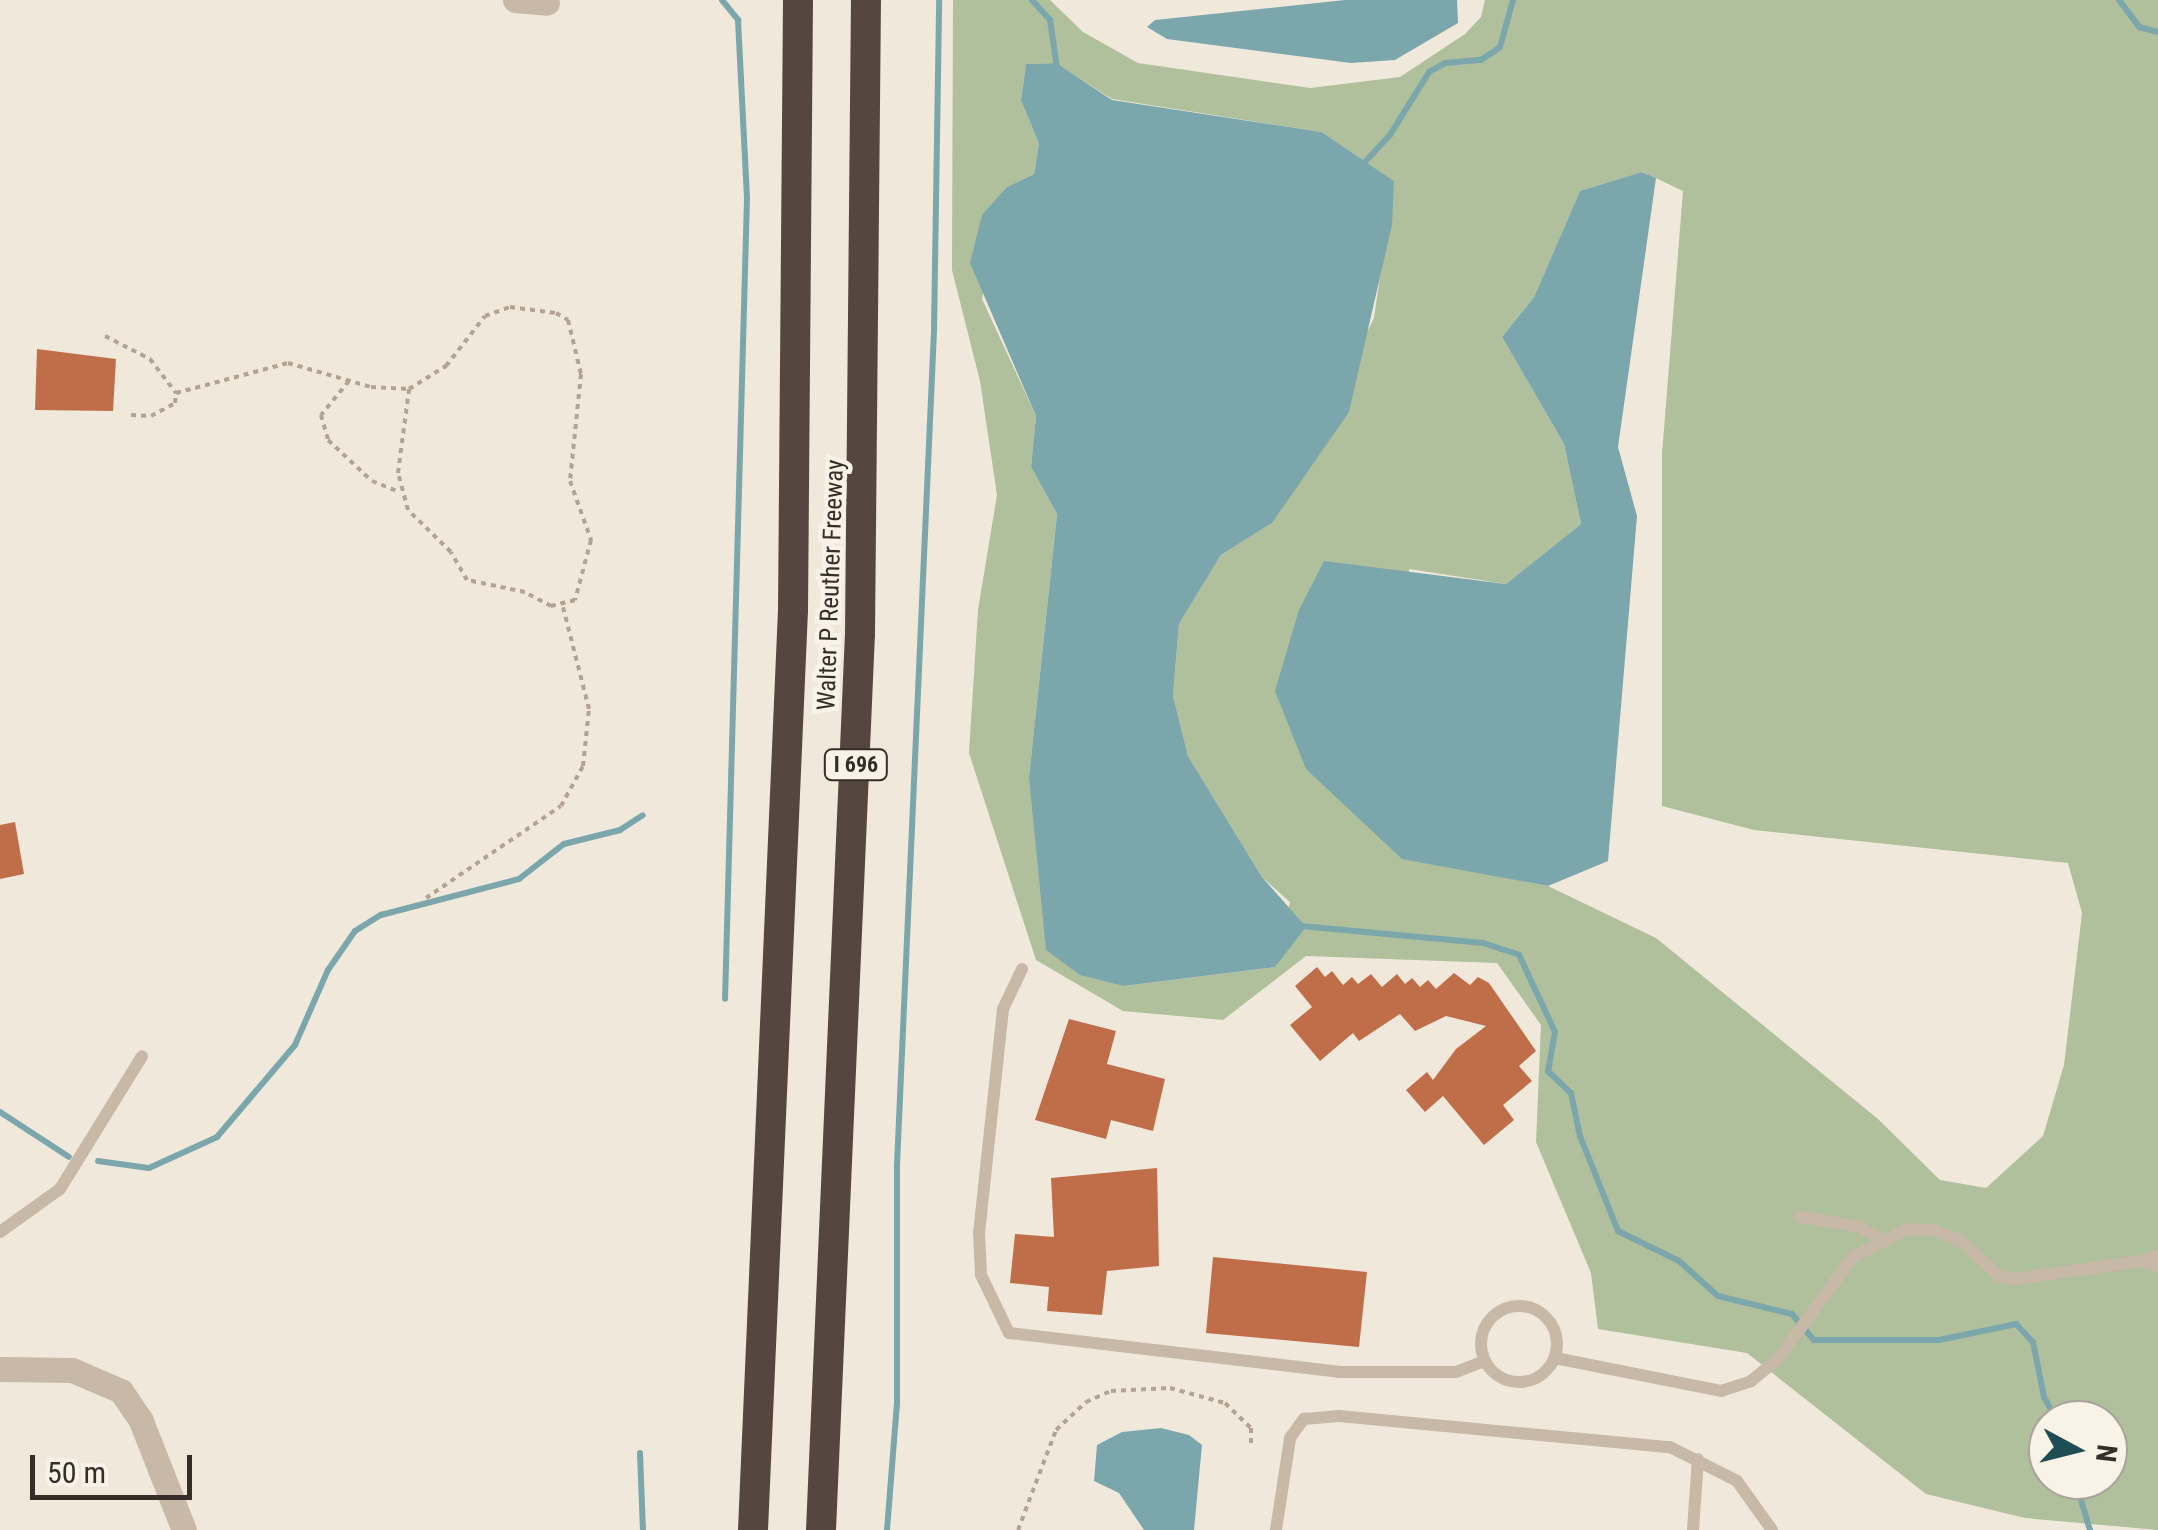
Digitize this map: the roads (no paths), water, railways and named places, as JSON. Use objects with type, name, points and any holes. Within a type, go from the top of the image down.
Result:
[{"type":"highway","name":"Walter P Reuther Freeway","points":[[753,1530],[793,610],[798,0]]},
{"type":"highway","name":"Walter P Reuther Freeway","points":[[821,1530],[861,614],[866,0]]},
{"type":"street","points":[[515,0],[547,2]]},
{"type":"street","points":[[0,1369],[72,1370],[121,1391],[141,1420],[184,1530]]},
{"type":"lane","points":[[1022,969],[1002,1009],[979,1232],[981,1276],[1009,1334],[1340,1372],[1456,1372],[1485,1361]]},
{"type":"lane","points":[[0,1232],[60,1189],[142,1056]]},
{"type":"lane","points":[[1800,1216],[1857,1226],[1881,1239]]},
{"type":"lane","points":[[1555,1358],[1721,1391],[1751,1381],[1778,1359],[1830,1282],[1881,1239],[1934,1230],[1964,1242],[1998,1276],[2015,1279],[2142,1261],[2158,1255]]},
{"type":"lane","points":[[2142,1261],[2158,1266]]},
{"type":"lane","points":[[1514,1306],[1547,1318],[1558,1340],[1555,1358],[1542,1375],[1517,1382],[1485,1361],[1486,1326],[1514,1306]]},
{"type":"lane","points":[[1276,1530],[1283,1462],[1304,1419],[1340,1416],[1670,1447],[1698,1458],[1736,1481],[1772,1530]]},
{"type":"lane","points":[[1692,1530],[1698,1458]]},
{"type":"water","points":[[1345,0],[1457,0],[1458,23],[1395,60],[1351,63],[1167,39],[1147,27],[1155,20]]},
{"type":"water","points":[[1056,63],[1112,100],[1322,132],[1394,181],[1392,225],[1349,412],[1272,523],[1221,555],[1179,624],[1173,696],[1188,756],[1262,877],[1306,927],[1275,967],[1124,986],[1080,975],[1046,950],[1029,777],[1057,514],[1031,467],[1036,416],[970,263],[982,215],[1007,187],[1034,174],[1039,144],[1021,100],[1026,64]]},
{"type":"water","points":[[1642,172],[1656,178],[1618,447],[1637,516],[1608,861],[1548,886],[1402,859],[1306,769],[1275,691],[1299,610],[1324,561],[1506,584],[1581,524],[1564,444],[1502,337],[1534,297],[1580,191]]},
{"type":"water","points":[[1161,1428],[1189,1435],[1202,1445],[1194,1530],[1144,1530],[1119,1493],[1094,1481],[1097,1445],[1122,1432]]},
{"type":"waterway","points":[[722,0],[738,20],[747,198],[725,999]]},
{"type":"waterway","points":[[887,1530],[897,1402],[897,1165],[934,330],[939,0]]},
{"type":"waterway","points":[[1032,0],[1050,20],[1057,68]]},
{"type":"waterway","points":[[1362,165],[1390,135],[1429,72],[1445,63],[1481,60],[1500,47],[1513,0]]},
{"type":"waterway","points":[[2119,0],[2139,27],[2158,32]]},
{"type":"waterway","points":[[98,1161],[149,1168],[217,1137],[295,1045],[328,970],[355,931],[381,915],[519,879],[564,844],[620,830],[643,815]]},
{"type":"waterway","points":[[1301,926],[1483,943],[1519,955],[1555,1032],[1548,1071],[1571,1093],[1580,1136],[1618,1231],[1679,1261],[1718,1296],[1792,1314],[1814,1340],[1939,1340],[2016,1324],[2033,1342],[2046,1400]]},
{"type":"waterway","points":[[0,1112],[69,1157]]},
{"type":"waterway","points":[[640,1453],[643,1530]]},
{"type":"waterway","points":[[2081,1500],[2090,1530]]}]
